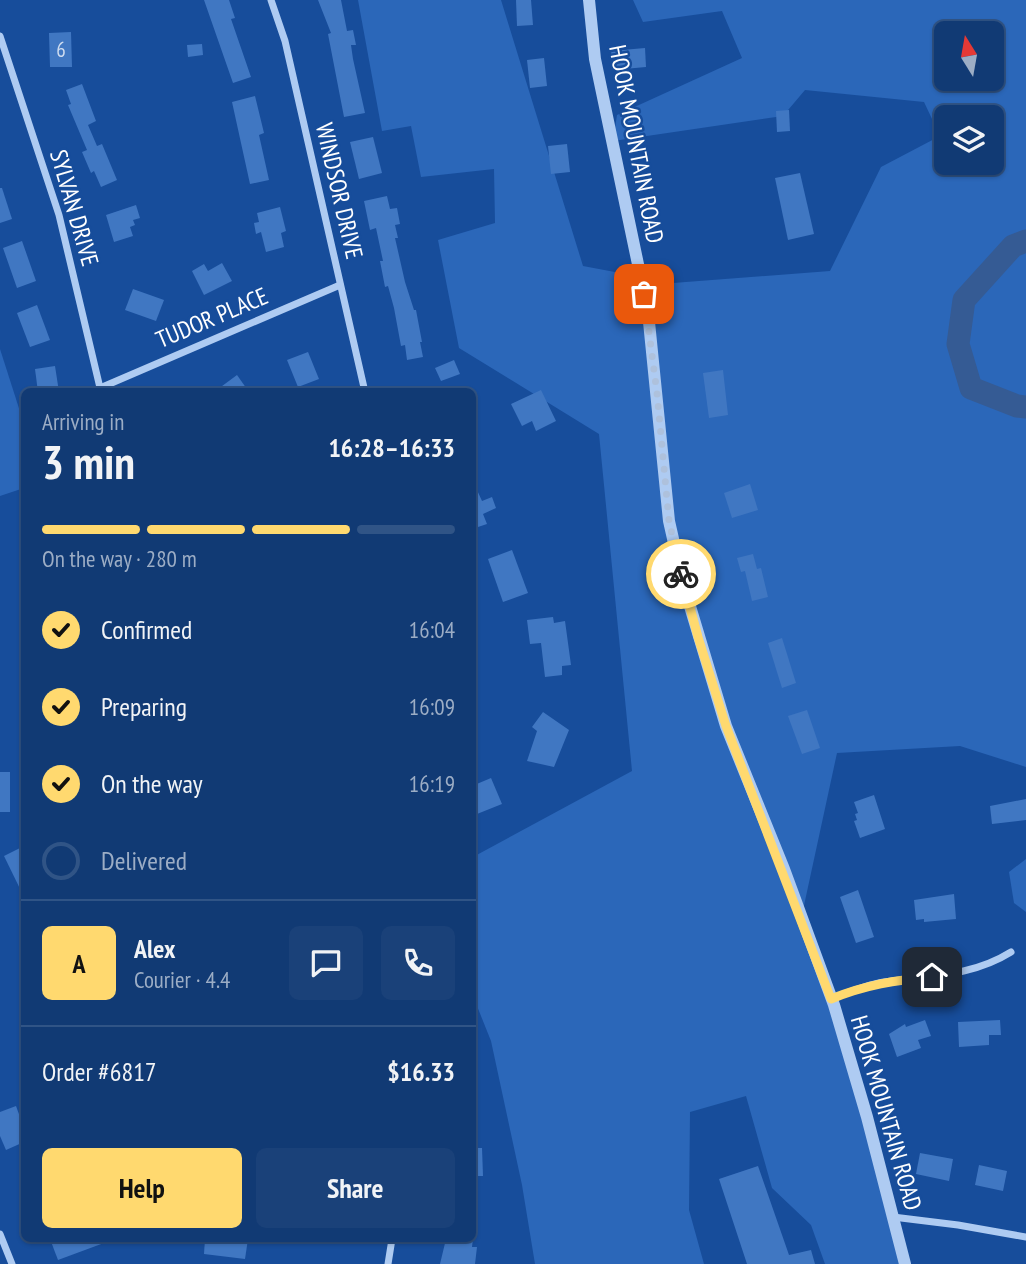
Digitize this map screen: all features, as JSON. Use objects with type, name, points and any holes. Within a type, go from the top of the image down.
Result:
[{"type":"street","name":"WINDSOR DRIVE","points":[[271,0],[285,41],[364,388]]},
{"type":"street","name":"HOOK MOUNTAIN ROAD","points":[[590,0],[595,59],[648,312],[669,521],[683,583],[726,726],[831,999],[905,1264]]},
{"type":"street","name":"SYLVAN DRIVE","points":[[0,36],[59,215],[101,388]]},
{"type":"street","name":"TUDOR PLACE","points":[[106,388],[340,285]]},
{"type":"street","points":[[831,999],[882,982],[956,974],[981,968],[1011,952]]},
{"type":"street","points":[[894,1217],[958,1224],[1026,1237]]},
{"type":"street","points":[[0,1234],[3,1248],[12,1264]]},
{"type":"street","points":[[388,1264],[392,1242]]},
{"type":"shaded area","points":[[358,0],[501,0],[583,266],[673,283],[830,271],[881,167],[934,139],[934,175],[1004,175],[1004,105],[934,105],[934,123],[924,102],[805,90],[783,116],[613,141],[617,115],[742,58],[722,11],[643,22],[633,0],[1026,0],[1026,767],[960,746],[837,753],[800,924],[867,1110],[905,1264],[825,1264],[811,1225],[772,1188],[746,1096],[690,1112],[689,1210],[704,1264],[535,1264],[522,1185],[491,1041],[476,1004],[476,855],[632,771],[599,434],[459,348],[438,240],[495,223],[494,169],[421,177],[411,126],[382,131]]},
{"type":"shaded area","points":[[0,349],[21,415],[21,489],[0,496]]},
{"type":"shaded area","points":[[1026,859],[1026,912],[1014,903],[1009,872]]},
{"type":"building","points":[[204,0],[229,0],[235,18],[231,19],[251,77],[233,83]]},
{"type":"building","points":[[318,0],[341,0],[347,31],[353,30],[356,45],[351,45],[353,59],[365,113],[344,117],[328,34],[331,33]]},
{"type":"building","points":[[516,0],[531,0],[533,25],[517,26]]},
{"type":"building","points":[[71,32],[72,67],[50,67],[49,33]]},
{"type":"building","points":[[202,44],[203,55],[188,57],[187,45]]},
{"type":"building","points":[[645,48],[646,67],[613,70],[611,51]]},
{"type":"building","points":[[544,58],[547,86],[530,88],[527,60]]},
{"type":"building","points":[[82,84],[96,121],[88,125],[97,146],[102,144],[117,180],[101,187],[94,171],[91,173],[82,152],[87,150],[68,105],[71,104],[66,90]]},
{"type":"building","points":[[255,96],[264,133],[259,135],[269,180],[250,184],[232,102]]},
{"type":"building","points":[[789,110],[790,131],[777,132],[776,111]]},
{"type":"building","points":[[373,137],[382,173],[359,179],[350,142]]},
{"type":"building","points":[[567,144],[570,172],[551,174],[548,146]]},
{"type":"building","points":[[800,173],[814,234],[788,240],[775,178]]},
{"type":"building","points":[[0,188],[12,219],[0,223]]},
{"type":"building","points":[[387,196],[390,209],[397,208],[400,224],[395,225],[398,238],[395,238],[405,282],[416,310],[422,342],[423,357],[407,360],[405,345],[401,346],[388,286],[385,287],[376,228],[370,230],[364,201]]},
{"type":"building","points":[[136,205],[140,218],[133,220],[135,225],[130,227],[133,236],[114,242],[106,215]]},
{"type":"building","points":[[280,207],[286,231],[281,233],[284,247],[266,252],[261,232],[256,234],[254,223],[259,222],[257,213]]},
{"type":"building","points":[[22,241],[36,281],[17,288],[3,248]]},
{"type":"building","points":[[222,263],[232,281],[204,295],[192,271],[204,264],[208,271]]},
{"type":"building","points":[[133,289],[164,300],[156,321],[125,310]]},
{"type":"building","points":[[37,305],[50,340],[30,347],[17,313]]},
{"type":"building","points":[[308,352],[319,379],[298,387],[287,360]]},
{"type":"building","points":[[454,360],[460,374],[441,381],[435,368]]},
{"type":"building","points":[[55,366],[58,388],[37,388],[35,369]]},
{"type":"building","points":[[723,370],[728,415],[709,418],[703,373]]},
{"type":"building","points":[[237,375],[246,388],[219,388]]},
{"type":"building","points":[[541,390],[556,421],[536,431],[532,421],[522,426],[511,404]]},
{"type":"building","points":[[750,484],[758,510],[732,518],[724,493]]},
{"type":"building","points":[[476,488],[482,501],[492,497],[496,508],[483,514],[487,524],[476,528]]},
{"type":"building","points":[[512,550],[528,593],[503,602],[488,559]]},
{"type":"building","points":[[753,554],[757,569],[761,568],[768,597],[752,601],[745,571],[741,572],[737,558]]},
{"type":"building","points":[[553,617],[554,623],[565,621],[571,665],[562,666],[562,675],[545,677],[541,643],[530,644],[527,620]]},
{"type":"building","points":[[782,638],[796,683],[782,688],[768,643]]},
{"type":"building","points":[[807,710],[820,748],[802,754],[788,716]]},
{"type":"building","points":[[543,712],[569,730],[554,767],[527,761],[537,731],[532,727]]},
{"type":"building","points":[[0,772],[10,772],[10,812],[0,812]]},
{"type":"building","points":[[491,778],[502,804],[476,814],[476,784]]},
{"type":"building","points":[[874,795],[885,829],[860,838],[854,821],[857,820],[855,814],[858,813],[854,802]]},
{"type":"building","points":[[1026,799],[1026,820],[992,824],[990,806]]},
{"type":"building","points":[[21,848],[21,891],[4,856]]},
{"type":"building","points":[[858,890],[874,937],[856,943],[840,897]]},
{"type":"building","points":[[954,894],[956,919],[924,922],[924,919],[916,920],[914,900]]},
{"type":"building","points":[[925,1020],[931,1036],[918,1040],[921,1048],[897,1057],[889,1034],[905,1024],[906,1027]]},
{"type":"building","points":[[1000,1020],[1001,1035],[989,1035],[989,1045],[959,1047],[958,1022]]},
{"type":"building","points":[[16,1106],[21,1120],[21,1143],[6,1150],[0,1136],[0,1112]]},
{"type":"building","points":[[476,1148],[482,1148],[483,1176],[476,1176]]},
{"type":"building","points":[[920,1153],[953,1159],[949,1181],[916,1174]]},
{"type":"building","points":[[979,1165],[1007,1171],[1003,1191],[975,1185]]},
{"type":"building","points":[[758,1166],[789,1255],[811,1250],[815,1264],[747,1264],[719,1179]]},
{"type":"building","points":[[51,1242],[107,1242],[58,1260]]},
{"type":"building","points":[[205,1242],[248,1242],[245,1259],[204,1254]]},
{"type":"building","points":[[445,1242],[473,1242],[472,1247],[477,1247],[475,1264],[440,1264]]},
{"type":"waterway","points":[[1026,241],[1013,246],[964,300],[958,344],[971,388],[1026,407]]},
{"type":"way so far","points":[[644,294],[669,521],[681,574]]},
{"type":"route","points":[[681,574],[726,726],[831,999],[882,982],[932,977]]}]
